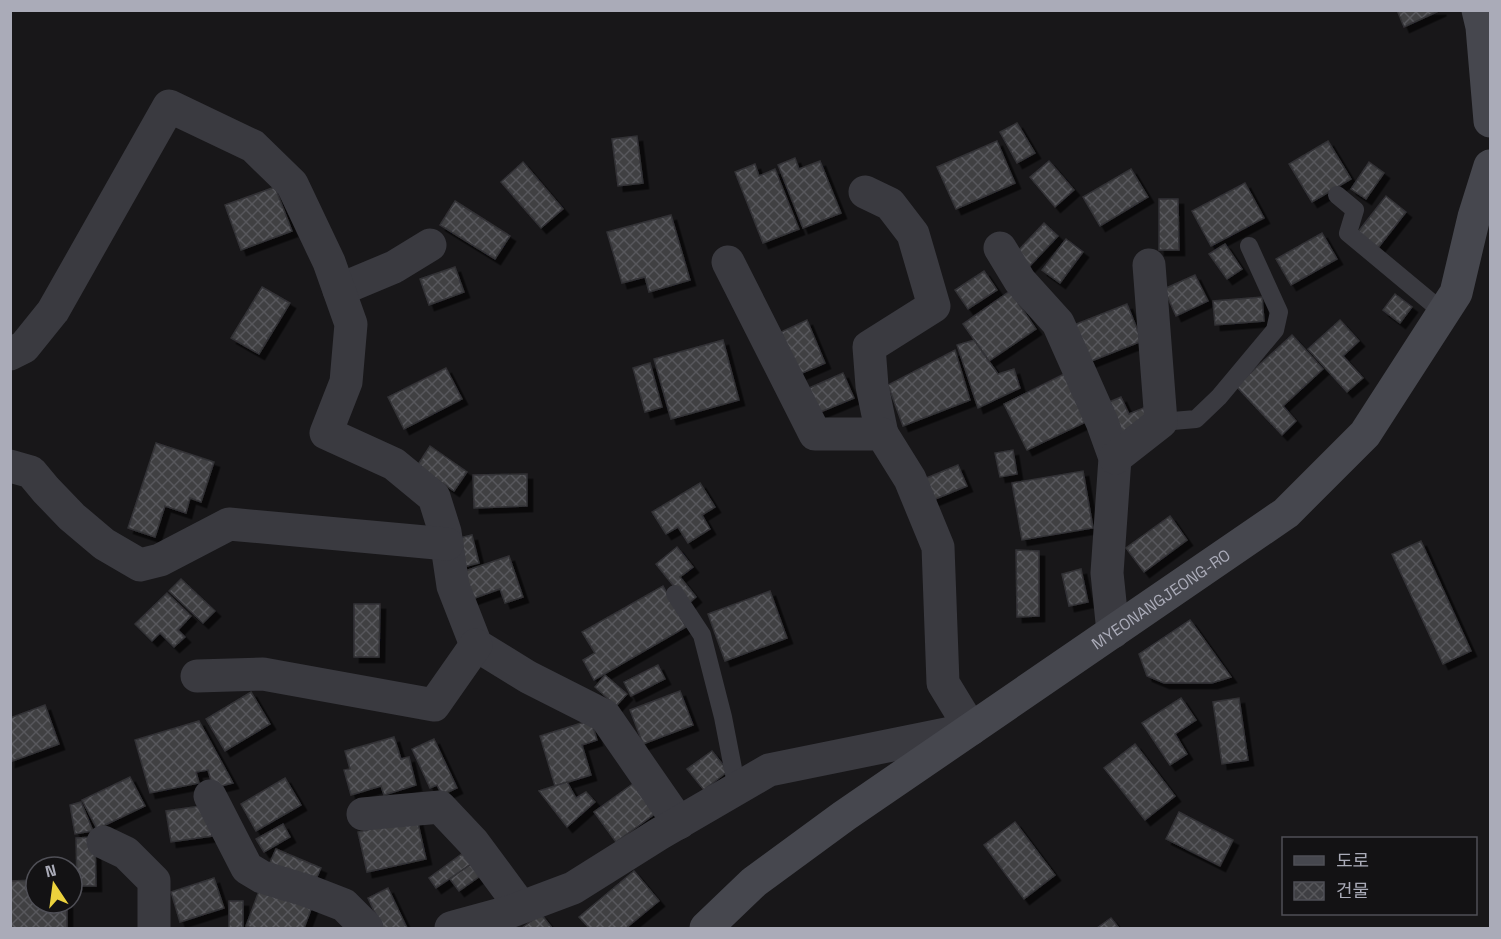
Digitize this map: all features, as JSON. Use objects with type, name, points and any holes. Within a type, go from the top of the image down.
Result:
[{"type":"main road","points":[[1478,10],[1482,27],[1491,121]]},
{"type":"main road","name":"MYEONANGJEONG-RO","points":[[706,928],[754,882],[844,816],[1286,513],[1365,434],[1456,293],[1474,217],[1491,166]]},
{"type":"street","points":[[10,354],[24,347],[53,311],[169,106],[253,146],[292,184],[329,262],[351,324],[346,382],[326,433],[394,464],[434,496],[445,532],[453,586],[476,645],[528,677],[605,716],[679,823]]},
{"type":"street","points":[[451,928],[521,907],[573,888],[768,770],[971,729],[943,683],[938,547],[910,479],[882,435],[872,386],[869,347],[934,306],[913,234],[890,204],[865,192]]},
{"type":"street","points":[[339,290],[394,267],[430,245]]},
{"type":"street","points":[[1000,248],[1020,281],[1058,323],[1102,422],[1115,458],[1107,573],[1113,632]]},
{"type":"street","points":[[728,262],[815,434],[882,435]]},
{"type":"street","points":[[1115,458],[1161,422],[1149,265]]},
{"type":"street","points":[[10,466],[32,472],[72,517],[104,544],[140,565],[160,561],[230,524],[447,544]]},
{"type":"street","points":[[197,676],[262,674],[434,705],[476,645]]},
{"type":"street","points":[[210,796],[247,868],[262,877],[344,905],[367,928]]},
{"type":"street","points":[[363,814],[440,807],[473,842],[521,907]]},
{"type":"street","points":[[103,842],[126,853],[154,881],[154,928]]},
{"type":"lane","points":[[1337,195],[1355,210],[1348,233],[1444,313]]},
{"type":"lane","points":[[1161,422],[1196,418],[1219,397],[1275,330],[1280,312],[1249,246]]},
{"type":"lane","points":[[675,594],[702,635],[723,717],[737,789]]},
{"type":"building","points":[[1397,10],[1441,10],[1404,27]]},
{"type":"building","points":[[1017,123],[1035,153],[1017,163],[1000,132]]},
{"type":"building","points":[[637,136],[643,183],[618,186],[612,139]]},
{"type":"building","points":[[997,141],[1015,183],[956,209],[937,167]]},
{"type":"building","points":[[1328,141],[1351,179],[1312,202],[1289,164]]},
{"type":"building","points":[[795,158],[799,169],[820,161],[841,213],[803,228],[778,165]]},
{"type":"building","points":[[1049,161],[1074,190],[1055,207],[1030,177]]},
{"type":"building","points":[[523,162],[563,209],[541,228],[501,182]]},
{"type":"building","points":[[1369,162],[1384,173],[1366,199],[1351,189]]},
{"type":"building","points":[[755,164],[759,176],[775,169],[799,229],[763,243],[735,172]]},
{"type":"building","points":[[1131,169],[1148,197],[1100,226],[1083,197]]},
{"type":"building","points":[[1245,183],[1264,218],[1211,246],[1192,211]]},
{"type":"building","points":[[275,187],[292,231],[241,250],[225,205]]},
{"type":"building","points":[[1386,196],[1406,212],[1378,248],[1358,232]]},
{"type":"building","points":[[1159,199],[1178,199],[1179,250],[1159,250]]},
{"type":"building","points":[[455,201],[510,236],[495,259],[440,225]]},
{"type":"building","points":[[671,215],[690,280],[649,292],[645,277],[622,283],[607,232]]},
{"type":"building","points":[[1044,223],[1058,236],[1027,269],[1014,255]]},
{"type":"building","points":[[1322,233],[1337,259],[1291,285],[1276,259]]},
{"type":"building","points":[[1066,239],[1083,252],[1060,283],[1042,270]]},
{"type":"building","points":[[1225,244],[1242,269],[1227,279],[1209,254]]},
{"type":"building","points":[[455,267],[464,292],[429,305],[420,279]]},
{"type":"building","points":[[984,271],[997,290],[968,309],[955,290]]},
{"type":"building","points":[[1195,275],[1208,301],[1176,316],[1164,289]]},
{"type":"building","points":[[262,287],[290,303],[259,354],[231,338]]},
{"type":"building","points":[[1010,291],[1036,329],[989,361],[963,324]]},
{"type":"building","points":[[1395,294],[1412,307],[1400,323],[1383,310]]},
{"type":"building","points":[[1262,297],[1264,321],[1215,325],[1213,301]]},
{"type":"building","points":[[1127,304],[1142,341],[1089,362],[1074,325]]},
{"type":"building","points":[[807,320],[825,363],[800,374],[781,332]]},
{"type":"building","points":[[1340,320],[1359,341],[1343,356],[1363,378],[1347,392],[1308,349]]},
{"type":"building","points":[[1292,335],[1323,369],[1283,406],[1296,421],[1282,435],[1236,386]]},
{"type":"building","points":[[723,340],[739,400],[671,419],[654,359]]},
{"type":"building","points":[[974,340],[998,374],[1014,369],[1020,388],[978,408],[957,345]]},
{"type":"building","points":[[955,350],[970,400],[903,426],[888,385]]},
{"type":"building","points":[[650,363],[662,407],[645,412],[633,368]]},
{"type":"building","points":[[446,368],[462,399],[404,429],[388,397]]},
{"type":"building","points":[[843,373],[854,398],[818,413],[807,389]]},
{"type":"building","points":[[1066,373],[1090,420],[1027,450],[1004,404]]},
{"type":"building","points":[[1121,397],[1129,414],[1146,407],[1153,423],[1122,437],[1107,403]]},
{"type":"building","points":[[156,443],[214,462],[201,502],[190,498],[186,513],[165,506],[155,537],[128,528]]},
{"type":"building","points":[[430,446],[467,472],[454,491],[417,466]]},
{"type":"building","points":[[1013,450],[1017,474],[1000,477],[995,453]]},
{"type":"building","points":[[958,465],[967,486],[933,500],[924,479]]},
{"type":"building","points":[[1083,471],[1093,528],[1022,540],[1012,483]]},
{"type":"building","points":[[527,474],[527,506],[474,508],[473,475]]},
{"type":"building","points":[[700,483],[715,507],[702,515],[710,529],[688,543],[678,527],[666,534],[652,512]]},
{"type":"building","points":[[1170,516],[1187,540],[1144,572],[1126,548]]},
{"type":"building","points":[[472,535],[479,563],[463,567],[455,539]]},
{"type":"building","points":[[1421,541],[1471,651],[1443,664],[1392,554]]},
{"type":"building","points":[[677,547],[693,567],[680,577],[696,597],[688,604],[656,564]]},
{"type":"building","points":[[1016,550],[1039,551],[1039,616],[1017,617]]},
{"type":"building","points":[[509,556],[523,597],[505,603],[500,589],[472,599],[462,572]]},
{"type":"building","points":[[1081,569],[1088,602],[1069,606],[1062,574]]},
{"type":"building","points":[[181,579],[215,611],[203,623],[169,591]]},
{"type":"building","points":[[663,586],[686,627],[594,680],[583,660],[595,653],[582,632]]},
{"type":"building","points":[[770,591],[787,638],[725,661],[708,614]]},
{"type":"building","points":[[167,593],[191,616],[178,630],[185,637],[174,647],[160,633],[152,641],[135,624]]},
{"type":"building","points":[[354,604],[380,604],[379,657],[354,657]]},
{"type":"building","points":[[1190,620],[1231,677],[1212,683],[1164,683],[1147,676],[1139,654]]},
{"type":"building","points":[[658,665],[665,679],[631,696],[624,682]]},
{"type":"building","points":[[605,675],[627,694],[616,706],[595,687]]},
{"type":"building","points":[[680,691],[693,725],[643,744],[630,710]]},
{"type":"building","points":[[251,692],[270,724],[225,751],[206,719]]},
{"type":"building","points":[[1181,698],[1196,720],[1175,734],[1187,754],[1170,765],[1142,723]]},
{"type":"building","points":[[1239,698],[1248,760],[1222,764],[1213,702]]},
{"type":"building","points":[[45,705],[59,744],[10,762],[10,718]]},
{"type":"building","points":[[591,720],[597,740],[582,745],[591,775],[555,786],[540,736]]},
{"type":"building","points":[[199,721],[233,783],[213,788],[208,770],[196,772],[199,783],[150,793],[135,740]]},
{"type":"building","points":[[394,737],[401,759],[409,757],[416,785],[384,795],[381,786],[351,795],[344,770],[350,769],[345,751]]},
{"type":"building","points":[[434,739],[457,788],[442,795],[437,785],[430,788],[412,749]]},
{"type":"building","points":[[1135,744],[1175,796],[1145,820],[1104,768]]},
{"type":"building","points":[[712,751],[728,771],[704,790],[687,769]]},
{"type":"building","points":[[130,777],[145,806],[97,829],[82,800]]},
{"type":"building","points":[[285,778],[301,805],[256,831],[241,804]]},
{"type":"building","points":[[567,782],[576,798],[586,792],[595,802],[567,827],[539,791]]},
{"type":"building","points":[[634,783],[656,813],[616,842],[594,812]]},
{"type":"building","points":[[81,802],[93,831],[75,834],[70,805]]},
{"type":"building","points":[[207,805],[212,836],[171,842],[166,811]]},
{"type":"building","points":[[1179,812],[1233,840],[1220,866],[1166,839]]},
{"type":"building","points":[[417,819],[426,859],[367,872],[358,832]]},
{"type":"building","points":[[1015,822],[1055,875],[1024,899],[984,845]]},
{"type":"building","points":[[283,824],[290,837],[264,852],[256,839]]},
{"type":"building","points":[[95,837],[96,886],[84,886],[84,855],[76,855],[76,838]]},
{"type":"building","points":[[276,849],[321,868],[312,888],[267,869]]},
{"type":"building","points":[[467,850],[474,862],[436,888],[429,878]]},
{"type":"building","points":[[474,862],[483,874],[459,891],[450,879]]},
{"type":"building","points":[[634,871],[659,901],[626,928],[589,928],[579,917]]},
{"type":"building","points":[[214,878],[224,908],[180,922],[171,892]]},
{"type":"building","points":[[24,880],[24,915],[67,915],[67,928],[10,928],[10,881]]},
{"type":"building","points":[[263,880],[315,899],[304,928],[246,926]]},
{"type":"building","points":[[388,888],[407,928],[382,928],[368,898]]},
{"type":"building","points":[[229,901],[243,901],[243,928],[229,928]]},
{"type":"building","points":[[541,914],[552,928],[522,928]]},
{"type":"building","points":[[1111,918],[1119,928],[1097,928]]}]
